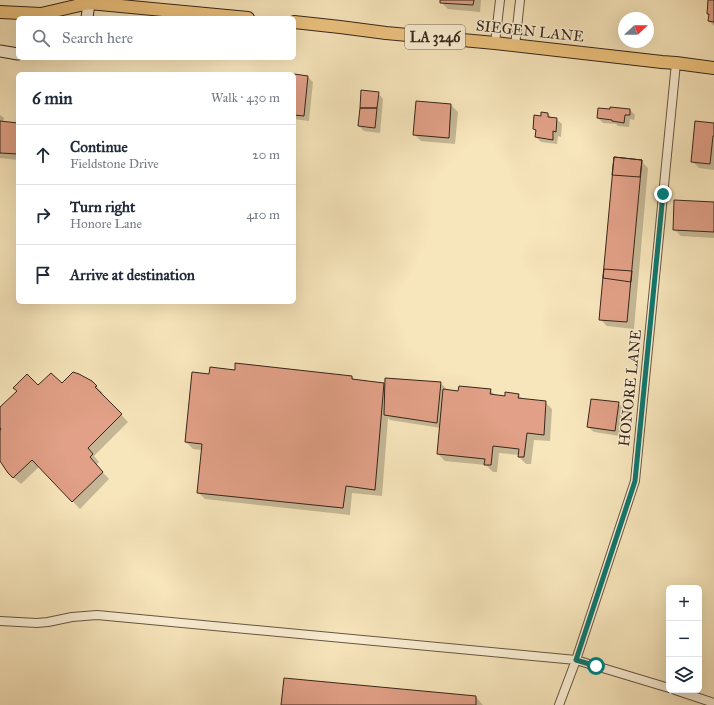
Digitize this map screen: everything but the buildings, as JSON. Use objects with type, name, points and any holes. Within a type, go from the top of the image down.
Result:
[{"type":"main road","points":[[0,12],[41,14],[86,1],[229,16]]},
{"type":"main road","name":"SIEGEN LANE","points":[[296,22],[714,68]]},
{"type":"street","points":[[495,43],[500,0]]},
{"type":"street","points":[[515,46],[520,0]]},
{"type":"street","points":[[86,1],[87,16]]},
{"type":"street","points":[[0,51],[16,54]]},
{"type":"street","name":"HONORE LANE","points":[[559,705],[576,660],[635,481],[676,63]]},
{"type":"street","points":[[0,621],[37,623],[83,615],[106,615],[576,660],[666,687]]},
{"type":"street","points":[[684,693],[714,703]]},
{"type":"route","points":[[596,666],[576,660],[635,481],[663,194]]}]
